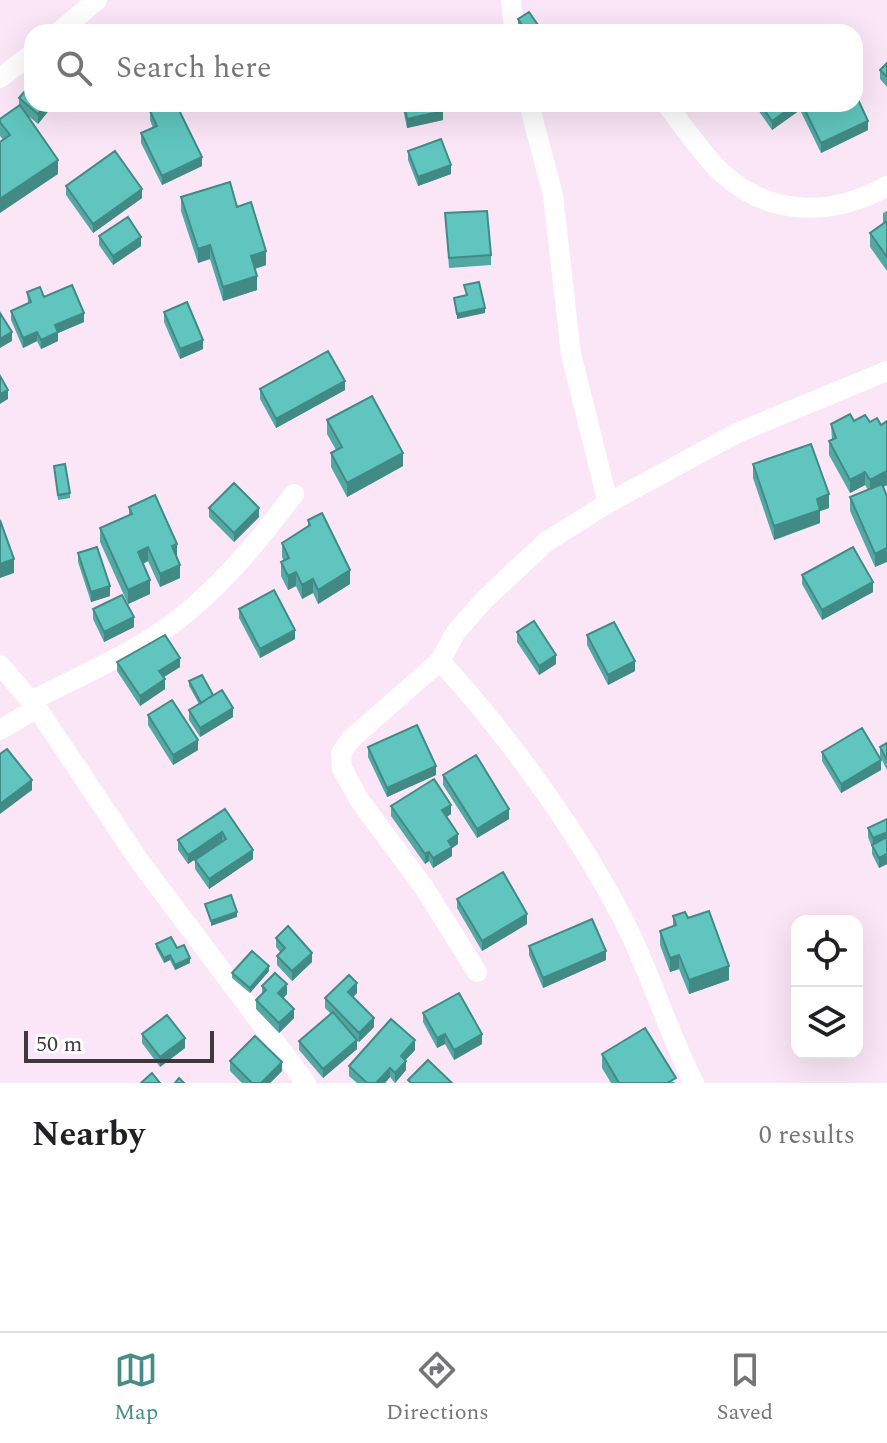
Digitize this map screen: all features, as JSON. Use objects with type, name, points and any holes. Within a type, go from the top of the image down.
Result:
[{"type":"street","points":[[511,0],[513,24]]},
{"type":"street","points":[[68,24],[95,1]]},
{"type":"street","points":[[0,78],[24,60]]},
{"type":"street","points":[[531,112],[553,195],[571,354],[608,503]]},
{"type":"street","points":[[672,112],[722,173],[761,199],[786,208],[823,209],[861,201],[887,186]]},
{"type":"street","points":[[477,972],[423,886],[358,798],[342,768],[341,753],[351,739],[440,661],[456,632],[484,600],[546,542],[608,503],[737,433],[885,379]]},
{"type":"street","points":[[0,730],[34,704],[140,645],[189,611],[251,549],[294,494]]},
{"type":"street","points":[[440,661],[475,700],[579,848],[628,930],[694,1083]]},
{"type":"street","points":[[0,665],[34,704],[140,862],[306,1083]]},
{"type":"building","points":[[529,12],[537,24],[521,24],[518,19]]},
{"type":"building","points":[[887,63],[887,77],[880,70]]},
{"type":"building","points":[[20,105],[58,160],[0,199],[0,142],[10,135],[0,119]]},
{"type":"building","points":[[863,110],[868,121],[821,143],[806,112]]},
{"type":"building","points":[[150,112],[180,112],[202,157],[162,176],[141,133],[157,126]]},
{"type":"building","points":[[406,112],[438,112],[407,119]]},
{"type":"building","points":[[766,112],[785,112],[772,121]]},
{"type":"building","points":[[441,139],[451,165],[418,177],[408,151]]},
{"type":"building","points":[[115,151],[142,189],[93,224],[66,186]]},
{"type":"building","points":[[230,182],[237,207],[251,202],[266,251],[251,256],[257,276],[223,287],[210,245],[198,249],[181,197]]},
{"type":"building","points":[[487,211],[491,255],[449,258],[445,213]]},
{"type":"building","points":[[128,217],[141,237],[113,256],[99,236]]},
{"type":"building","points":[[887,221],[887,257],[870,233]]},
{"type":"building","points":[[479,282],[485,308],[457,314],[454,298],[467,295],[464,285]]},
{"type":"building","points":[[72,285],[84,313],[55,325],[58,332],[41,340],[37,332],[23,338],[11,311],[31,302],[27,292],[40,287],[44,297]]},
{"type":"building","points":[[187,302],[203,340],[180,349],[164,312]]},
{"type":"building","points":[[0,313],[12,332],[0,339]]},
{"type":"building","points":[[328,351],[345,381],[276,419],[260,389]]},
{"type":"building","points":[[0,376],[8,390],[0,394]]},
{"type":"building","points":[[372,396],[403,453],[347,483],[331,453],[342,447],[327,420]]},
{"type":"building","points":[[850,414],[854,421],[865,415],[870,422],[877,418],[881,425],[887,421],[887,471],[870,480],[865,472],[850,480],[829,441],[836,438],[831,424]]},
{"type":"building","points":[[811,444],[829,494],[817,499],[820,510],[774,526],[753,464]]},
{"type":"building","points":[[65,464],[70,493],[58,495],[54,466]]},
{"type":"building","points":[[234,483],[259,508],[234,533],[209,508]]},
{"type":"building","points":[[882,484],[887,496],[887,548],[875,554],[850,497]]},
{"type":"building","points":[[155,495],[177,544],[172,546],[180,565],[160,574],[148,547],[138,552],[150,580],[128,590],[100,528],[132,514],[129,507]]},
{"type":"building","points":[[322,513],[350,570],[318,590],[313,579],[302,585],[296,572],[288,576],[281,562],[289,558],[282,543],[310,525],[308,520]]},
{"type":"building","points":[[0,520],[14,559],[0,564]]},
{"type":"building","points":[[97,547],[110,586],[91,592],[78,553]]},
{"type":"building","points":[[853,547],[873,582],[822,610],[802,575]]},
{"type":"building","points":[[274,590],[295,630],[260,649],[239,609]]},
{"type":"building","points":[[122,595],[134,617],[104,632],[93,609]]},
{"type":"building","points":[[534,621],[556,655],[539,666],[517,632]]},
{"type":"building","points":[[614,622],[635,661],[608,675],[587,635]]},
{"type":"building","points":[[165,635],[180,658],[159,671],[165,679],[140,696],[117,662]]},
{"type":"building","points":[[202,675],[213,695],[201,703],[189,681]]},
{"type":"building","points":[[222,690],[233,708],[200,728],[189,710]]},
{"type":"building","points":[[172,700],[198,740],[173,755],[148,715]]},
{"type":"building","points":[[417,725],[436,766],[387,788],[368,747]]},
{"type":"building","points":[[862,728],[881,760],[841,784],[822,752]]},
{"type":"building","points":[[887,743],[887,760],[880,747]]},
{"type":"building","points":[[7,749],[32,780],[0,804],[0,754]]},
{"type":"building","points":[[476,755],[509,809],[477,829],[443,775]]},
{"type":"building","points":[[434,779],[451,805],[442,810],[458,834],[448,841],[452,847],[433,858],[429,852],[425,854],[391,806]]},
{"type":"building","points":[[225,809],[253,850],[209,879],[195,860],[226,839],[222,832],[188,855],[178,840]]},
{"type":"building","points":[[887,819],[887,837],[885,833],[873,838],[868,828]]},
{"type":"building","points":[[887,837],[887,854],[879,858],[872,845]]},
{"type":"building","points":[[503,872],[527,914],[482,941],[457,899]]},
{"type":"building","points":[[231,895],[237,912],[211,921],[205,904]]},
{"type":"building","points":[[709,911],[729,966],[689,980],[679,955],[670,958],[660,931],[676,925],[673,916],[685,912],[688,918]]},
{"type":"building","points":[[592,919],[606,951],[543,978],[529,946]]},
{"type":"building","points":[[288,926],[312,953],[292,971],[277,956],[285,948],[276,938]]},
{"type":"building","points":[[171,937],[177,948],[184,945],[190,958],[175,965],[170,955],[164,958],[156,944]]},
{"type":"building","points":[[252,951],[269,966],[250,988],[232,973]]},
{"type":"building","points":[[275,973],[287,984],[278,993],[294,1009],[279,1023],[256,1000],[266,990],[262,986]]},
{"type":"building","points":[[349,975],[357,983],[348,992],[374,1018],[359,1033],[325,998]]},
{"type":"building","points":[[459,993],[482,1034],[454,1050],[445,1034],[437,1038],[423,1013]]},
{"type":"building","points":[[333,1012],[357,1040],[323,1069],[299,1041]]},
{"type":"building","points":[[167,1015],[185,1038],[160,1057],[142,1034]]},
{"type":"building","points":[[391,1019],[415,1040],[401,1056],[406,1061],[395,1073],[390,1068],[376,1083],[367,1083],[349,1066]]},
{"type":"building","points":[[645,1028],[676,1078],[667,1083],[619,1083],[602,1054]]},
{"type":"building","points":[[255,1036],[282,1062],[261,1083],[252,1083],[230,1061]]},
{"type":"building","points":[[428,1060],[452,1083],[411,1083],[408,1080]]},
{"type":"building","points":[[152,1073],[160,1083],[141,1083]]}]
